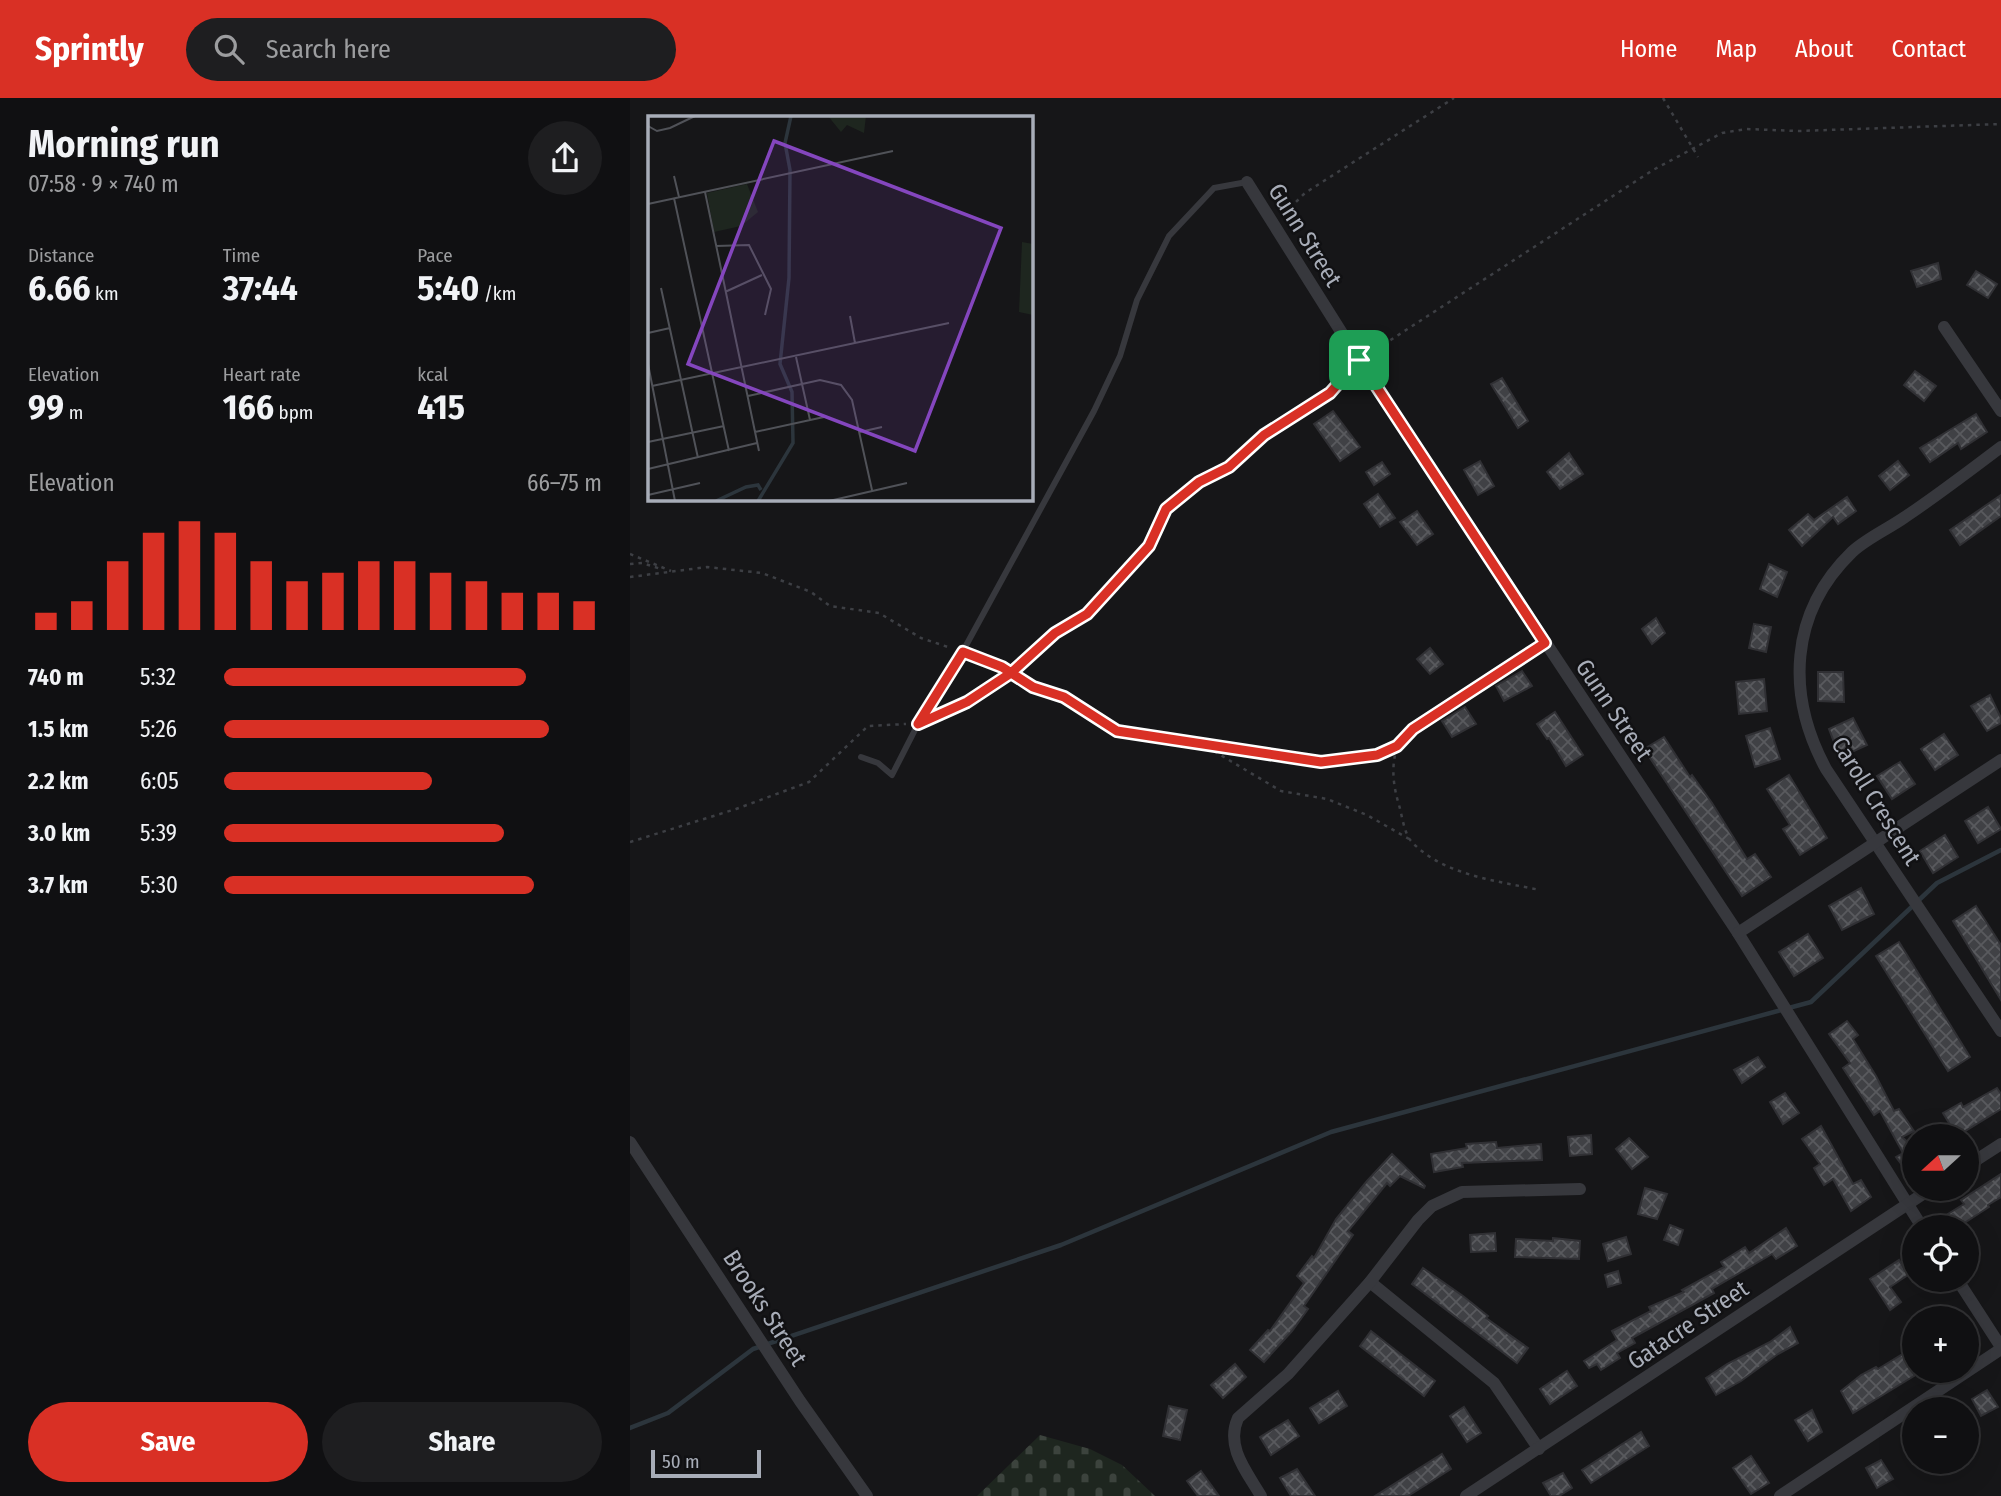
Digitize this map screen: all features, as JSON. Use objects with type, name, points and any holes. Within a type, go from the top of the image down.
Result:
[{"type":"street","name":"Gunn Street","points":[[1247,182],[1359,360],[1738,933],[1914,1215]]},
{"type":"street","points":[[1944,327],[2001,411]]},
{"type":"street","name":"Caroll Crescent","points":[[2001,447],[1906,516],[1860,545],[1831,575],[1809,613],[1803,634],[1799,676],[1808,724],[1826,769],[2001,1031]]},
{"type":"street","points":[[1413,729],[1545,643]]},
{"type":"street","points":[[1738,933],[2001,760]]},
{"type":"street","name":"Brooks Street","points":[[630,1142],[800,1401],[867,1496]]},
{"type":"street","points":[[1979,1158],[2001,1144]]},
{"type":"street","points":[[1261,1496],[1234,1447],[1234,1427],[1238,1418],[1288,1374],[1370,1282],[1432,1206],[1462,1192],[1580,1189]]},
{"type":"street","name":"Gatacre Street","points":[[1466,1496],[1912,1201]]},
{"type":"street","points":[[1370,1282],[1494,1383],[1539,1449]]},
{"type":"street","points":[[1780,1496],[2001,1348],[1965,1292]]},
{"type":"lane","points":[[861,757],[878,763],[892,775],[918,724],[963,652],[1094,411],[1120,356],[1137,300],[1169,236],[1214,188],[1247,182]]},
{"type":"path","points":[[1274,224],[1305,193],[1454,98]]},
{"type":"path","points":[[1663,98],[1698,158]]},
{"type":"path","points":[[630,842],[736,809],[809,782],[868,726],[918,724],[967,702],[1011,673],[1055,633],[1087,614],[1149,546],[1166,509],[1199,482],[1229,467],[1264,435],[1330,393],[1359,360],[1653,170],[1722,133],[1746,129],[1799,131],[2001,124]]},
{"type":"path","points":[[630,554],[674,572]]},
{"type":"path","points":[[630,564],[642,564],[674,572]]},
{"type":"path","points":[[630,578],[707,567],[762,573],[811,592],[830,606],[879,613],[920,638],[963,652],[1011,673],[1033,687],[1064,697],[1117,731],[1321,762],[1377,755],[1397,746],[1413,729]]},
{"type":"path","points":[[1206,746],[1281,791],[1327,799],[1367,815],[1409,839],[1437,862],[1487,879],[1540,890]]},
{"type":"path","points":[[1397,746],[1392,763],[1396,796],[1409,839]]},
{"type":"green space","points":[[1040,1435],[1090,1449],[1122,1465],[1155,1496],[977,1496]]},
{"type":"building","points":[[1938,263],[1941,279],[1917,287],[1911,271]]},
{"type":"building","points":[[1976,271],[1997,284],[1988,298],[1967,285]]},
{"type":"building","points":[[1915,371],[1936,386],[1924,401],[1904,385]]},
{"type":"building","points":[[1502,378],[1528,421],[1518,428],[1491,384]]},
{"type":"building","points":[[1333,411],[1360,447],[1340,461],[1314,424]]},
{"type":"building","points":[[1976,414],[1987,432],[1961,449],[1958,443],[1930,462],[1920,448]]},
{"type":"building","points":[[1569,453],[1583,474],[1560,489],[1547,472]]},
{"type":"building","points":[[1480,461],[1494,486],[1478,495],[1464,470]]},
{"type":"building","points":[[1898,461],[1909,475],[1890,490],[1879,476]]},
{"type":"building","points":[[1382,462],[1390,474],[1374,485],[1366,472]]},
{"type":"building","points":[[1378,494],[1395,518],[1380,527],[1364,504]]},
{"type":"building","points":[[2001,495],[2001,516],[1960,545],[1950,530]]},
{"type":"building","points":[[1847,497],[1856,511],[1838,524],[1833,517],[1802,546],[1789,530],[1808,514],[1814,520]]},
{"type":"building","points":[[1417,511],[1433,534],[1417,545],[1400,522]]},
{"type":"building","points":[[1769,564],[1787,572],[1777,597],[1760,589]]},
{"type":"building","points":[[1656,618],[1665,633],[1652,644],[1642,629]]},
{"type":"building","points":[[1754,624],[1771,627],[1766,652],[1749,648]]},
{"type":"building","points":[[1430,648],[1443,664],[1430,674],[1417,659]]},
{"type":"building","points":[[1522,671],[1532,686],[1504,701],[1496,686]]},
{"type":"building","points":[[1818,672],[1843,672],[1844,702],[1818,701]]},
{"type":"building","points":[[1764,679],[1767,711],[1739,714],[1736,682]]},
{"type":"building","points":[[1990,695],[2001,723],[1987,731],[1971,706]]},
{"type":"building","points":[[1465,707],[1476,724],[1452,737],[1442,721]]},
{"type":"building","points":[[1555,712],[1583,755],[1566,766],[1537,724]]},
{"type":"building","points":[[1853,718],[1867,745],[1841,757],[1835,744],[1841,740],[1834,742],[1829,729]]},
{"type":"building","points":[[1770,728],[1780,759],[1755,767],[1746,736]]},
{"type":"building","points":[[1944,734],[1958,755],[1935,770],[1921,749]]},
{"type":"building","points":[[1664,737],[1690,777],[1692,775],[1712,803],[1747,859],[1755,854],[1771,877],[1742,896],[1644,749]]},
{"type":"building","points":[[1900,762],[1915,784],[1892,799],[1877,776]]},
{"type":"building","points":[[1789,775],[1827,838],[1800,855],[1783,829],[1790,825],[1767,789]]},
{"type":"building","points":[[1988,807],[2001,829],[1978,843],[1965,821]]},
{"type":"building","points":[[1945,835],[1958,857],[1933,873],[1920,851]]},
{"type":"building","points":[[1861,888],[1874,914],[1842,930],[1829,906]]},
{"type":"building","points":[[1976,906],[2001,945],[2001,1000],[1953,921]]},
{"type":"building","points":[[1808,934],[1823,958],[1794,976],[1779,952]]},
{"type":"building","points":[[1899,942],[1970,1057],[1948,1071],[1876,956]]},
{"type":"building","points":[[1847,1021],[1858,1035],[1853,1039],[1894,1111],[1899,1109],[1909,1124],[1902,1124],[1902,1151],[1880,1111],[1874,1115],[1843,1068],[1850,1063],[1829,1034]]},
{"type":"building","points":[[1758,1057],[1765,1067],[1742,1083],[1734,1070]]},
{"type":"building","points":[[1997,1088],[2001,1094],[2001,1109],[1977,1124],[1950,1124],[1943,1113],[1961,1103],[1963,1107]]},
{"type":"building","points":[[1785,1093],[1799,1113],[1783,1124],[1770,1102]]},
{"type":"building","points":[[1821,1126],[1853,1184],[1861,1180],[1871,1197],[1851,1211],[1833,1179],[1824,1185],[1814,1168],[1820,1164],[1802,1139]]},
{"type":"building","points":[[1591,1135],[1592,1154],[1570,1156],[1568,1137]]},
{"type":"building","points":[[1629,1138],[1648,1157],[1632,1169],[1616,1149]]},
{"type":"building","points":[[1496,1142],[1497,1148],[1541,1144],[1542,1160],[1462,1163],[1463,1167],[1434,1172],[1431,1154],[1467,1148],[1466,1144]]},
{"type":"building","points":[[1392,1154],[1424,1188],[1400,1176],[1390,1186],[1387,1183],[1348,1231],[1353,1235],[1304,1306],[1308,1309],[1264,1362],[1250,1350],[1268,1330],[1270,1331],[1304,1283],[1297,1276],[1312,1256],[1314,1258],[1336,1219]]},
{"type":"building","points":[[1902,1154],[1902,1165],[1896,1157]]},
{"type":"building","points":[[2001,1174],[2001,1197],[1988,1205],[1989,1207],[1977,1215],[1946,1215],[1964,1204],[1962,1201],[1979,1201],[1979,1188]]},
{"type":"building","points":[[1645,1188],[1667,1194],[1657,1219],[1638,1214]]},
{"type":"building","points":[[1670,1225],[1683,1230],[1678,1245],[1664,1240]]},
{"type":"building","points":[[1786,1228],[1797,1246],[1776,1259],[1772,1254],[1712,1289],[1714,1293],[1632,1338],[1635,1343],[1617,1353],[1620,1358],[1601,1370],[1597,1364],[1589,1368],[1584,1361],[1617,1340],[1612,1331],[1651,1311],[1649,1307],[1684,1292],[1682,1290],[1724,1267],[1721,1262],[1745,1247],[1749,1253]]},
{"type":"building","points":[[1495,1233],[1496,1251],[1471,1252],[1470,1235]]},
{"type":"building","points":[[1626,1237],[1631,1254],[1608,1261],[1603,1244]]},
{"type":"building","points":[[1553,1238],[1580,1241],[1579,1259],[1515,1257],[1516,1239],[1553,1241]]},
{"type":"building","points":[[1899,1260],[1902,1265],[1902,1279],[1890,1287],[1901,1302],[1890,1310],[1870,1279]]},
{"type":"building","points":[[1423,1268],[1528,1348],[1517,1363],[1412,1284]]},
{"type":"building","points":[[1618,1271],[1621,1283],[1608,1287],[1605,1275]]},
{"type":"building","points":[[1790,1327],[1798,1343],[1716,1395],[1706,1378],[1770,1342]]},
{"type":"building","points":[[1371,1331],[1435,1381],[1424,1396],[1360,1346]]},
{"type":"building","points":[[1902,1354],[1902,1383],[1853,1413],[1841,1391],[1861,1375],[1876,1367],[1878,1369]]},
{"type":"building","points":[[1235,1364],[1246,1377],[1223,1398],[1211,1385]]},
{"type":"building","points":[[1567,1371],[1577,1386],[1550,1404],[1540,1389]]},
{"type":"building","points":[[1987,1390],[1998,1407],[1981,1416],[1979,1397],[1975,1397]]},
{"type":"building","points":[[1338,1391],[1347,1406],[1319,1423],[1310,1408]]},
{"type":"building","points":[[1169,1406],[1187,1410],[1180,1440],[1163,1436]]},
{"type":"building","points":[[1464,1407],[1481,1433],[1467,1442],[1450,1416]]},
{"type":"building","points":[[1812,1410],[1822,1432],[1808,1441],[1795,1420]]},
{"type":"building","points":[[1288,1420],[1299,1436],[1271,1455],[1260,1437]]},
{"type":"building","points":[[1641,1432],[1649,1446],[1591,1483],[1582,1470]]},
{"type":"building","points":[[1442,1454],[1451,1469],[1408,1496],[1375,1496]]},
{"type":"building","points":[[1751,1456],[1769,1483],[1751,1494],[1733,1468]]},
{"type":"building","points":[[1881,1460],[1893,1479],[1877,1488],[1866,1468]]},
{"type":"building","points":[[1297,1469],[1315,1496],[1291,1496],[1280,1478]]},
{"type":"building","points":[[1201,1471],[1219,1496],[1198,1496],[1187,1481]]},
{"type":"building","points":[[1563,1473],[1572,1488],[1559,1496],[1551,1496],[1543,1483]]},
{"type":"waterway","points":[[630,1428],[668,1413],[753,1349],[1061,1245],[1331,1132],[1811,1002],[1937,883],[2001,850]]},
{"type":"route","points":[[1359,360],[1330,393],[1264,435],[1229,467],[1199,482],[1166,509],[1149,546],[1087,614],[1055,633],[1011,673],[967,702],[918,724],[963,652],[1002,667],[1011,673],[1033,687],[1064,697],[1117,731],[1321,762],[1377,755],[1397,746],[1413,729],[1545,643],[1359,360]]}]
